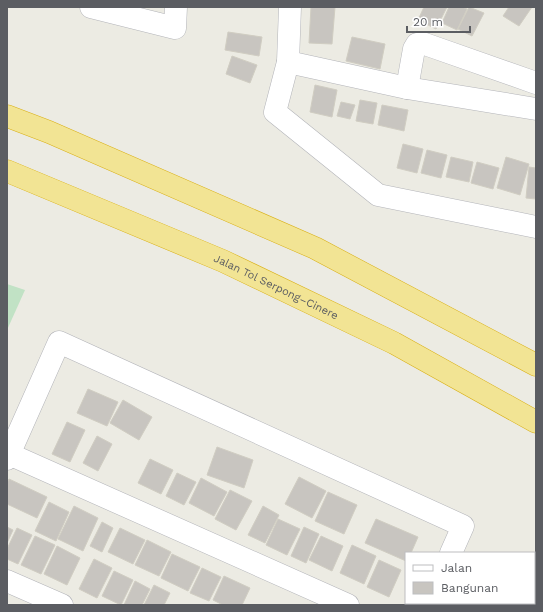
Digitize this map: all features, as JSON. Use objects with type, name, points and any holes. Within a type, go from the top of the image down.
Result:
[{"type":"highway","points":[[7,109],[49,132]]},
{"type":"highway","points":[[7,116],[49,132],[315,248],[536,366]]},
{"type":"highway","name":"Jalan Tol Serpong–Cinere","points":[[7,171],[223,261],[394,343],[536,422]]},
{"type":"street","points":[[91,7],[150,14],[175,28],[176,7]]},
{"type":"street","points":[[290,7],[288,62],[275,112],[378,195],[536,227]]},
{"type":"street","points":[[407,88],[414,49],[416,44],[422,43],[536,83]]},
{"type":"street","points":[[288,62],[407,88],[536,109]]},
{"type":"street","points":[[348,605],[8,457],[59,342],[463,526],[451,552]]},
{"type":"street","points":[[7,581],[62,605]]},
{"type":"green space","points":[[7,284],[25,290],[7,330]]},
{"type":"building","points":[[311,7],[335,7],[332,44],[309,43]]},
{"type":"building","points":[[424,7],[447,7],[436,29],[418,20]]},
{"type":"building","points":[[449,7],[462,7],[467,9],[457,30],[442,23]]},
{"type":"building","points":[[469,7],[484,13],[472,36],[458,29]]},
{"type":"building","points":[[509,7],[532,7],[519,26],[503,16]]},
{"type":"building","points":[[228,32],[262,37],[259,56],[225,50]]},
{"type":"building","points":[[352,37],[385,44],[380,69],[346,61]]},
{"type":"building","points":[[232,56],[257,65],[250,83],[226,74]]},
{"type":"building","points":[[315,85],[337,90],[332,117],[310,112]]},
{"type":"building","points":[[360,100],[377,103],[373,124],[356,121]]},
{"type":"building","points":[[341,102],[355,105],[350,119],[337,116]]},
{"type":"building","points":[[382,105],[408,110],[404,131],[378,125]]},
{"type":"building","points":[[403,144],[423,149],[417,173],[397,168]]},
{"type":"building","points":[[427,150],[447,155],[441,178],[421,173]]},
{"type":"building","points":[[451,157],[473,162],[469,182],[446,177]]},
{"type":"building","points":[[506,157],[529,164],[520,195],[497,188]]},
{"type":"building","points":[[477,162],[499,168],[493,189],[471,183]]},
{"type":"building","points":[[529,167],[536,168],[536,199],[526,198]]},
{"type":"building","points":[[88,389],[118,402],[107,426],[77,413]]},
{"type":"building","points":[[123,400],[152,417],[139,440],[110,423]]},
{"type":"building","points":[[67,422],[85,430],[70,462],[52,454]]},
{"type":"building","points":[[97,436],[112,444],[98,471],[83,463]]},
{"type":"building","points":[[217,447],[253,460],[244,488],[207,475]]},
{"type":"building","points":[[150,459],[173,470],[161,494],[138,483]]},
{"type":"building","points":[[177,473],[196,482],[184,505],[166,496]]},
{"type":"building","points":[[299,477],[326,491],[312,518],[285,504]]},
{"type":"building","points":[[201,478],[227,492],[214,516],[189,503]]},
{"type":"building","points":[[9,479],[47,497],[37,518],[7,504],[7,483]]},
{"type":"building","points":[[230,490],[252,501],[236,530],[215,519]]},
{"type":"building","points":[[328,492],[357,505],[344,534],[315,521]]},
{"type":"building","points":[[49,502],[69,512],[56,541],[35,531]]},
{"type":"building","points":[[74,506],[98,518],[83,551],[58,539]]},
{"type":"building","points":[[263,506],[279,515],[265,543],[248,535]]},
{"type":"building","points":[[278,519],[300,529],[287,555],[266,545]]},
{"type":"building","points":[[376,519],[418,537],[411,552],[405,552],[405,561],[365,543]]},
{"type":"building","points":[[102,522],[113,528],[102,552],[90,546]]},
{"type":"building","points":[[7,527],[13,530],[7,543]]},
{"type":"building","points":[[304,527],[319,534],[306,563],[291,556]]},
{"type":"building","points":[[17,528],[32,535],[18,564],[7,559],[7,549]]},
{"type":"building","points":[[120,528],[145,540],[133,564],[108,552]]},
{"type":"building","points":[[35,536],[55,545],[41,574],[21,565]]},
{"type":"building","points":[[321,536],[343,546],[332,571],[309,560]]},
{"type":"building","points":[[147,540],[171,552],[159,576],[135,565]]},
{"type":"building","points":[[352,545],[376,556],[364,584],[340,573]]},
{"type":"building","points":[[57,546],[80,558],[67,585],[44,574]]},
{"type":"building","points":[[172,554],[200,567],[188,591],[161,578]]},
{"type":"building","points":[[94,559],[112,568],[97,598],[79,589]]},
{"type":"building","points":[[379,560],[401,570],[389,597],[367,587]]},
{"type":"building","points":[[202,568],[221,577],[209,601],[190,593]]},
{"type":"building","points":[[114,571],[133,580],[121,605],[102,596]]},
{"type":"building","points":[[224,576],[250,588],[242,605],[223,605],[213,600]]},
{"type":"building","points":[[135,581],[150,589],[142,605],[124,605]]},
{"type":"building","points":[[154,585],[170,593],[164,605],[144,605]]}]
